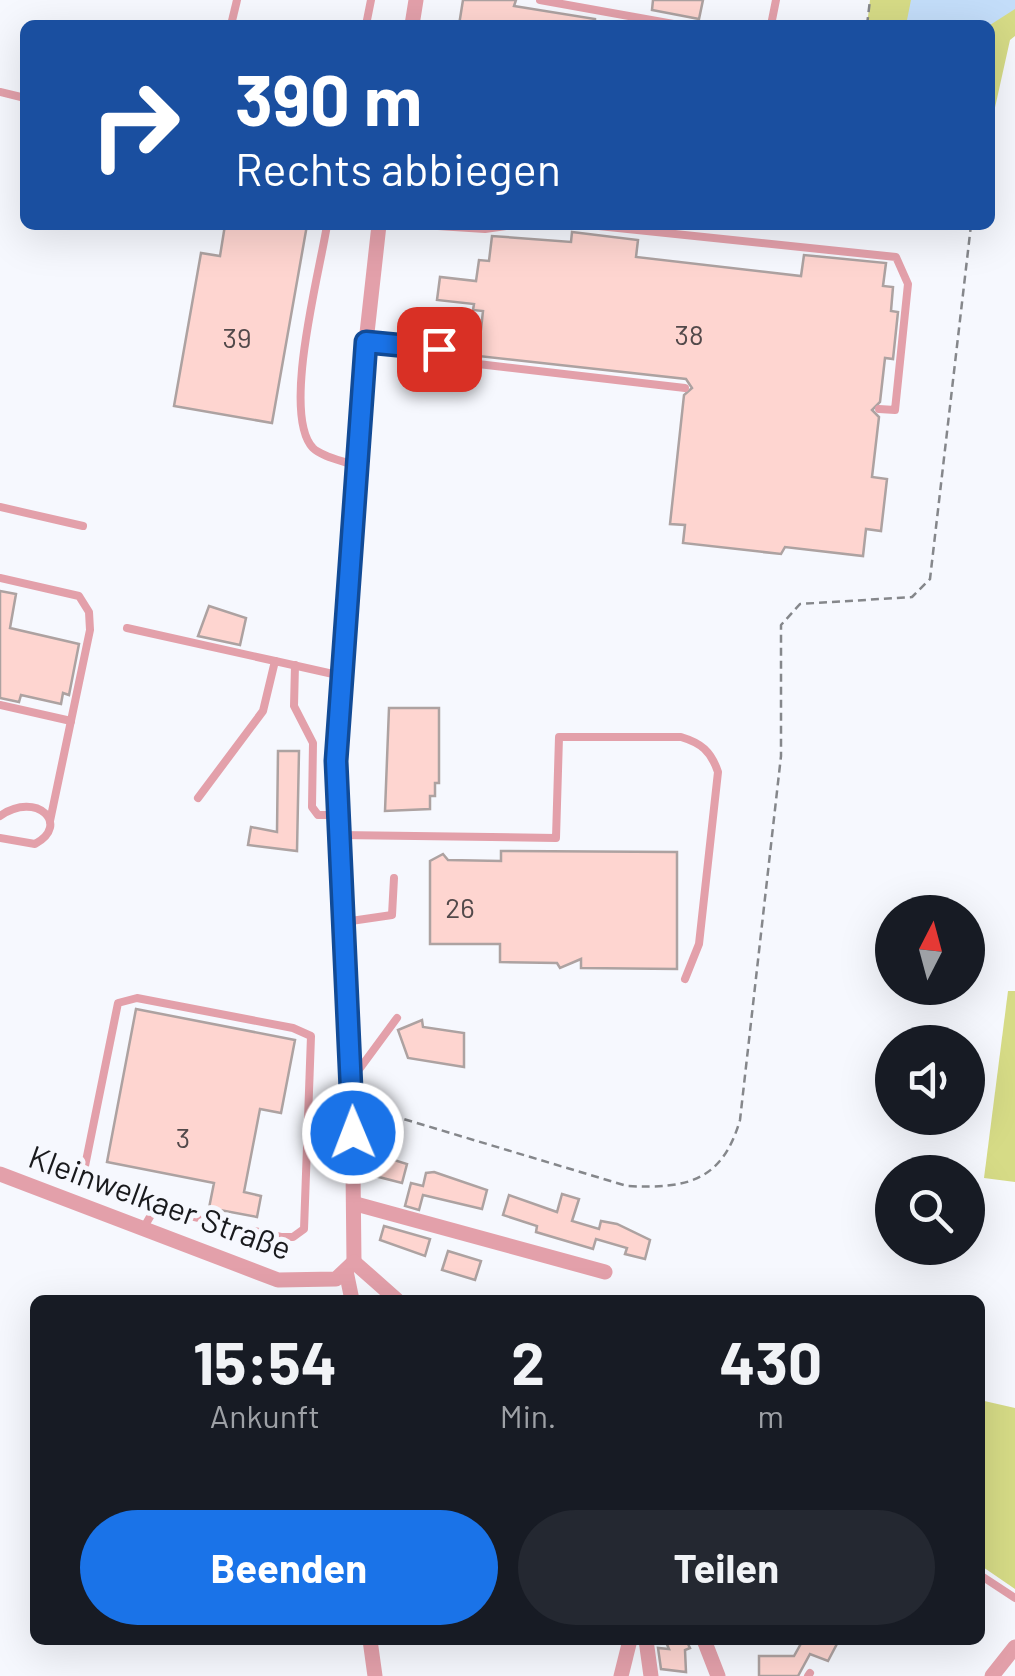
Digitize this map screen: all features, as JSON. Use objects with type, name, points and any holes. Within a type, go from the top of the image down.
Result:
[{"type":"street","points":[[352,1295],[350,1266],[356,1204],[338,814],[342,676],[356,466],[378,230]]},
{"type":"street","name":"Kleinwelkaer Straße","points":[[0,1174],[278,1280],[336,1279],[350,1266]]},
{"type":"street","points":[[356,1204],[604,1272]]},
{"type":"street","points":[[350,1266],[389,1295]]},
{"type":"street","points":[[371,1645],[374,1676]]},
{"type":"street","points":[[629,1645],[622,1674],[651,1674],[647,1645]]},
{"type":"street","points":[[706,1645],[718,1676]]},
{"type":"street","points":[[996,1674],[1015,1647]]},
{"type":"lane","points":[[540,0],[651,20]]},
{"type":"lane","points":[[326,230],[299,398],[305,435],[315,450],[356,466]]},
{"type":"lane","points":[[636,230],[896,258],[908,284],[895,410],[879,408]]},
{"type":"lane","points":[[366,342],[439,349],[478,364],[685,388]]},
{"type":"lane","points":[[0,507],[84,526]]},
{"type":"lane","points":[[0,578],[73,594],[85,602],[90,630],[48,833],[35,844],[0,838]]},
{"type":"lane","points":[[127,628],[342,676]]},
{"type":"lane","points":[[198,798],[264,711],[274,661]]},
{"type":"lane","points":[[295,666],[294,706],[313,742],[312,807],[318,814],[338,814]]},
{"type":"lane","points":[[0,705],[71,721]]},
{"type":"lane","points":[[339,836],[556,838],[559,737],[681,737],[696,742],[714,758],[718,772],[699,944],[685,979]]},
{"type":"lane","points":[[0,816],[20,804],[34,805],[46,811],[50,821]]},
{"type":"lane","points":[[344,922],[392,915],[394,878]]},
{"type":"lane","points":[[137,998],[309,1034],[304,1229],[293,1237],[281,1237],[155,1208],[144,1194],[94,1180],[84,1171],[118,1003],[137,998]]},
{"type":"lane","points":[[352,1078],[397,1018]]},
{"type":"lane","points":[[143,1228],[155,1208]]},
{"type":"lane","points":[[985,1577],[1015,1598]]},
{"type":"path","points":[[352,1106],[391,1112],[627,1186],[682,1184],[715,1169],[726,1157],[740,1120],[782,756],[781,624],[800,604],[912,597],[930,578],[970,230]]},
{"type":"green space","points":[[870,0],[1015,0],[1015,36],[1010,40],[995,108],[995,20],[868,20]]},
{"type":"green space","points":[[1008,991],[1015,991],[1015,1182],[985,1178]]},
{"type":"green space","points":[[985,1401],[1015,1408],[1015,1589],[985,1568]]},
{"type":"water","points":[[911,0],[1015,0],[1015,9],[995,22],[907,20]]},
{"type":"building","points":[[463,0],[516,0],[514,6],[595,19],[595,20],[460,20]]},
{"type":"building","points":[[653,0],[703,0],[699,19],[652,10]]},
{"type":"building","points":[[224,230],[306,230],[272,423],[174,406],[201,253],[220,256]]},
{"type":"building","points":[[572,232],[638,240],[636,257],[801,276],[804,255],[886,263],[883,286],[893,287],[891,311],[898,312],[893,359],[885,358],[880,402],[872,410],[879,417],[872,477],[887,479],[881,531],[866,529],[863,556],[785,547],[781,554],[683,543],[685,525],[670,524],[684,395],[692,388],[686,379],[478,356],[483,311],[473,310],[474,304],[437,300],[440,277],[476,281],[479,260],[489,261],[492,236],[571,242]]},
{"type":"building","points":[[0,591],[16,594],[10,628],[79,644],[69,695],[63,693],[61,704],[21,695],[19,702],[0,698]]},
{"type":"building","points":[[209,606],[246,618],[240,645],[198,636]]},
{"type":"building","points":[[389,708],[439,708],[439,783],[435,783],[435,796],[430,796],[430,809],[385,811]]},
{"type":"building","points":[[278,751],[299,751],[297,851],[248,845],[251,827],[277,832]]},
{"type":"building","points":[[501,851],[677,852],[677,969],[581,968],[581,959],[560,968],[557,963],[500,962],[500,944],[430,944],[430,861],[443,854],[448,860],[501,861]]},
{"type":"building","points":[[136,1009],[295,1040],[281,1113],[260,1109],[244,1192],[261,1196],[257,1217],[209,1208],[214,1183],[107,1162]]},
{"type":"building","points":[[422,1020],[423,1027],[464,1033],[464,1067],[408,1058],[398,1030]]},
{"type":"building","points":[[381,1156],[407,1164],[402,1183],[375,1176]]},
{"type":"building","points":[[434,1172],[487,1190],[482,1209],[423,1195],[419,1210],[405,1206],[411,1183],[423,1186],[426,1173]]},
{"type":"building","points":[[562,1194],[579,1199],[572,1221],[599,1229],[601,1221],[617,1224],[650,1240],[645,1259],[625,1254],[627,1248],[596,1239],[593,1249],[536,1232],[537,1226],[503,1215],[509,1195],[557,1212]]},
{"type":"building","points":[[384,1226],[430,1239],[425,1256],[380,1240]]},
{"type":"building","points":[[448,1251],[481,1261],[475,1280],[442,1270]]},
{"type":"building","points":[[667,1645],[688,1645],[685,1650],[686,1672],[661,1669],[658,1648],[669,1649]]},
{"type":"building","points":[[800,1645],[836,1645],[828,1661],[810,1654],[798,1676],[759,1676],[759,1656],[794,1656]]},
{"type":"route","points":[[353,1133],[336,761],[366,342],[439,349]]}]
